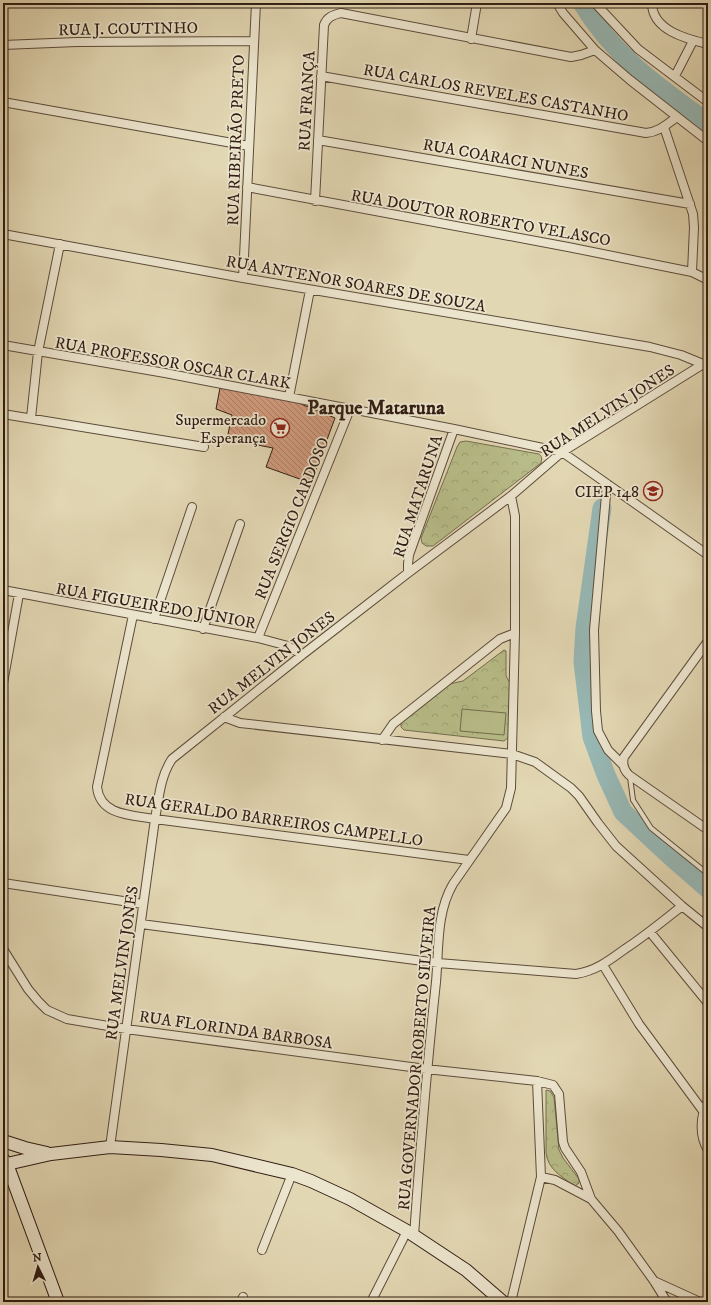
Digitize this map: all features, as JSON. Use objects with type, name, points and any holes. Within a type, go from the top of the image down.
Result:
[{"type":"main road","points":[[3,1140],[25,1148],[51,1154]]},
{"type":"main road","points":[[58,1302],[5,1161],[110,1147],[212,1155],[292,1174],[311,1181],[350,1199],[410,1233],[466,1270],[503,1302]]},
{"type":"street","name":"RUA RIBEIRÃO PRETO","points":[[243,278],[256,3]]},
{"type":"street","points":[[477,3],[471,39],[571,57],[595,50]]},
{"type":"street","points":[[557,3],[563,13],[595,50],[630,80],[708,141]]},
{"type":"street","points":[[595,3],[638,49],[708,102]]},
{"type":"street","points":[[652,3],[657,21],[669,30],[693,41],[708,44]]},
{"type":"street","name":"RUA FRANÇA","points":[[315,201],[324,25],[329,18],[341,13],[471,39]]},
{"type":"street","name":"RUA J. COUTINHO","points":[[3,45],[77,42],[254,41]]},
{"type":"street","points":[[675,76],[693,41]]},
{"type":"street","name":"RUA CARLOS REVELES CASTANHO","points":[[321,76],[646,133],[657,131],[664,127]]},
{"type":"street","points":[[3,102],[249,146]]},
{"type":"street","points":[[677,117],[664,127],[693,214],[694,227],[692,272]]},
{"type":"street","name":"RUA COARACI NUNES","points":[[318,140],[690,204]]},
{"type":"street","name":"RUA DOUTOR ROBERTO VELASCO","points":[[247,187],[315,201],[568,247],[692,272],[708,280]]},
{"type":"street","name":"RUA ANTENOR SOARES DE SOUZA","points":[[3,234],[310,290],[650,347],[706,363]]},
{"type":"street","points":[[31,418],[38,352],[60,244]]},
{"type":"street","points":[[289,397],[310,290]]},
{"type":"street","name":"RUA PROFESSOR OSCAR CLARK","points":[[3,346],[166,373],[350,408],[562,452],[708,555]]},
{"type":"street","name":"RUA MELVIN JONES","points":[[110,1147],[142,924],[143,904],[155,819],[162,777],[166,768],[178,753],[408,573],[511,496],[562,452],[706,363]]},
{"type":"street","name":"RUA SERGIO CARDOSO","points":[[258,638],[350,408]]},
{"type":"street","points":[[3,414],[204,447]]},
{"type":"street","name":"RUA MATARUNA","points":[[408,573],[409,555],[454,429]]},
{"type":"street","points":[[607,484],[594,630],[596,711],[598,731],[608,750],[623,765],[624,769],[630,775],[708,830]]},
{"type":"street","name":"RUA GOVERNADOR ROBERTO SILVEIRA","points":[[410,1233],[443,906],[450,889],[506,808],[511,788],[515,633],[515,516],[511,496]]},
{"type":"street","points":[[154,619],[192,507]]},
{"type":"street","points":[[203,629],[240,524]]},
{"type":"street","name":"RUA FIGUEIREDO JÚNIOR","points":[[3,590],[203,629],[258,638],[288,646],[302,655]]},
{"type":"street","points":[[3,683],[19,594]]},
{"type":"street","name":"RUA GERALDO BARREIROS CAMPELLO","points":[[133,615],[97,786],[98,794],[101,800],[108,807],[118,812],[155,819],[469,860]]},
{"type":"street","points":[[382,740],[394,724],[500,639],[515,633]]},
{"type":"street","points":[[623,765],[624,757],[708,641]]},
{"type":"street","points":[[224,717],[240,723],[512,754],[535,762],[571,788],[579,796],[616,846],[682,906],[708,927]]},
{"type":"street","points":[[3,883],[143,904]]},
{"type":"street","points":[[142,924],[438,963],[576,974],[591,971],[603,965],[650,932],[682,906]]},
{"type":"street","points":[[650,932],[708,1003]]},
{"type":"street","name":"RUA FLORINDA BARBOSA","points":[[3,949],[28,989],[38,1001],[47,1010],[67,1019],[126,1029],[553,1085],[559,1094],[563,1142],[565,1148],[581,1172],[591,1199]]},
{"type":"street","points":[[603,965],[639,1024],[703,1111]]},
{"type":"street","points":[[511,1302],[541,1176],[537,1082]]},
{"type":"street","points":[[708,1101],[703,1111],[702,1134],[704,1144],[708,1150]]},
{"type":"street","points":[[262,1250],[292,1174]]},
{"type":"street","points":[[541,1176],[555,1180],[591,1199],[618,1231],[654,1281],[667,1302]]},
{"type":"street","points":[[371,1302],[410,1233]]},
{"type":"street","points":[[654,1281],[700,1302]]},
{"type":"lane","points":[[630,775],[634,800],[652,828],[708,874]]},
{"type":"green space","points":[[466,441],[539,454],[542,458],[541,463],[433,546],[426,546],[422,543],[421,538],[457,447],[460,442]]},
{"type":"green space","points":[[504,650],[506,651],[506,676],[510,683],[509,737],[504,741],[404,730],[401,727],[401,722],[449,684],[463,681]]},
{"type":"green space","points":[[462,709],[506,713],[504,735],[460,731]]},
{"type":"green space","points":[[546,1090],[550,1091],[554,1097],[559,1150],[563,1158],[579,1179],[579,1183],[575,1186],[556,1172],[547,1159]]},
{"type":"building","name":"Supermercado Esperança","points":[[220,388],[289,399],[335,418],[311,483],[266,467],[273,448],[227,439],[232,415],[216,409]]},
{"type":"waterway","points":[[582,3],[608,39],[623,55],[672,97],[708,123]]},
{"type":"waterway","points":[[602,508],[585,628],[583,662],[592,737],[606,775],[623,812],[708,889]]},
{"type":"place","name":"Supermercado Esperança","points":[[280,428]]},
{"type":"place","name":"CIEP 148","points":[[653,491]]},
{"type":"district","name":"Parque Mataruna","points":[[376,407]]}]
